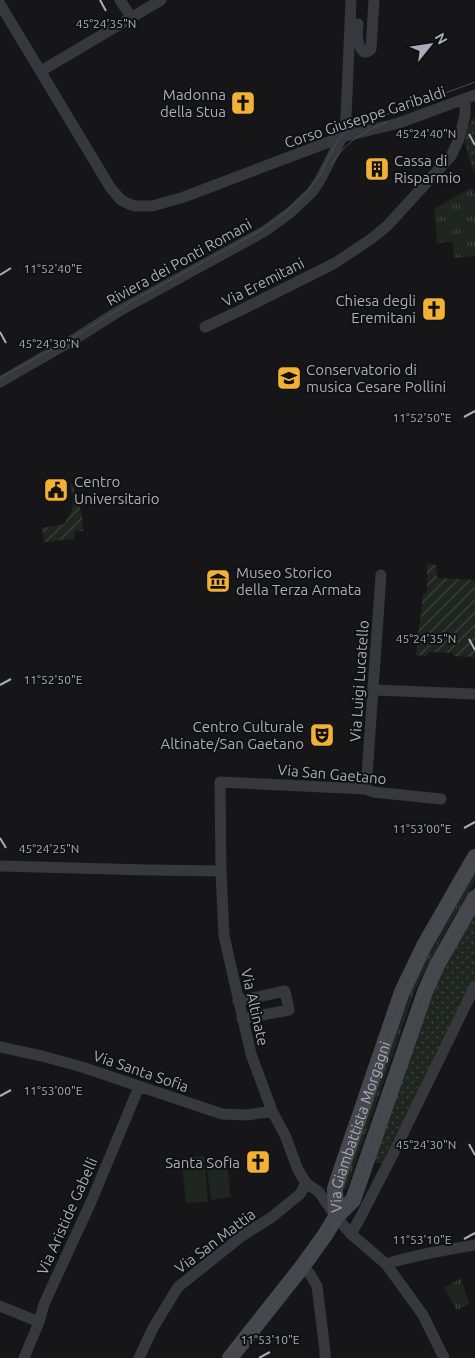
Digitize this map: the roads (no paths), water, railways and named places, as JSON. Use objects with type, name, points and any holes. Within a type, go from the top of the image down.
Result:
[{"type":"street","points":[[120,0],[131,17]]},
{"type":"street","points":[[41,71],[160,0]]},
{"type":"street","name":"Riviera dei Ponti Romani","points":[[0,382],[78,338],[119,311],[265,231],[291,212],[312,192],[342,137],[348,101],[351,0]]},
{"type":"street","points":[[356,0],[358,9],[357,37],[359,46],[364,52],[367,52],[370,48],[374,0]]},
{"type":"street","name":"Corso Giuseppe Garibaldi","points":[[0,4],[110,187],[120,200],[135,206],[152,206],[180,198],[342,137],[399,122],[470,97]]},
{"type":"street","name":"Via Eremitani","points":[[205,327],[335,263],[387,226],[451,156],[459,140],[464,114],[470,97]]},
{"type":"street","name":"Via Luigi Lucatello","points":[[366,789],[381,575]]},
{"type":"street","points":[[374,690],[475,694]]},
{"type":"street","name":"Via San Gaetano","points":[[220,782],[366,789],[373,792],[441,799]]},
{"type":"street","name":"Via Altinate","points":[[220,782],[224,936],[251,1054],[272,1111],[285,1135],[298,1170],[306,1183],[319,1192],[336,1217],[351,1234],[386,1264],[423,1315],[444,1358]]},
{"type":"street","name":"Via Giambattista Morgagni","points":[[336,1217],[335,1188],[402,992],[424,946],[475,857]]},
{"type":"street","points":[[0,866],[221,871]]},
{"type":"street","name":"Via Giambattista Morgagni","points":[[336,1217],[352,1200],[419,1006],[431,978],[475,898]]},
{"type":"street","points":[[351,1234],[392,1156],[475,986]]},
{"type":"street","points":[[238,1001],[285,991],[289,1010],[242,1019]]},
{"type":"street","name":"Via Santa Sofia","points":[[0,1047],[82,1067],[222,1114],[247,1115],[272,1111]]},
{"type":"street","name":"Via Aristide Gabelli","points":[[24,1358],[39,1322],[44,1304],[91,1202],[139,1087]]},
{"type":"street","name":"Via San Mattia","points":[[139,1358],[152,1328],[178,1287],[242,1236],[272,1217],[300,1194],[306,1183]]},
{"type":"street","points":[[230,1358],[302,1267],[336,1217]]},
{"type":"street","points":[[386,1264],[414,1256],[475,1245]]},
{"type":"street","points":[[302,1267],[310,1274],[317,1286],[326,1351],[325,1358]]},
{"type":"street","points":[[0,1306],[39,1322]]},
{"type":"tram line","points":[[0,378],[74,337],[134,300],[263,229],[305,194],[320,175],[337,141],[345,132],[364,123],[475,82]]},
{"type":"tram line","points":[[331,165],[355,139],[387,122]]},
{"type":"tram line","points":[[223,1358],[324,1227],[340,1186],[406,992],[429,945],[475,864]]},
{"type":"tram line","points":[[236,1358],[334,1231],[343,1213],[421,990],[433,962],[475,888]]},
{"type":"place","name":"Madonna della Stua","points":[[243,103]]},
{"type":"place","name":"Cassa di Risparmio","points":[[377,169]]},
{"type":"place","name":"Chiesa degli Eremitani","points":[[434,309]]},
{"type":"place","name":"Conservatorio di musica Cesare Pollini","points":[[289,378]]},
{"type":"place","name":"Centro Universitario","points":[[56,490]]},
{"type":"place","name":"Museo Storico della Terza Armata","points":[[218,581]]},
{"type":"place","name":"Centro Culturale Altinate/San Gaetano","points":[[322,735]]},
{"type":"place","name":"Santa Sofia","points":[[258,1162]]}]
